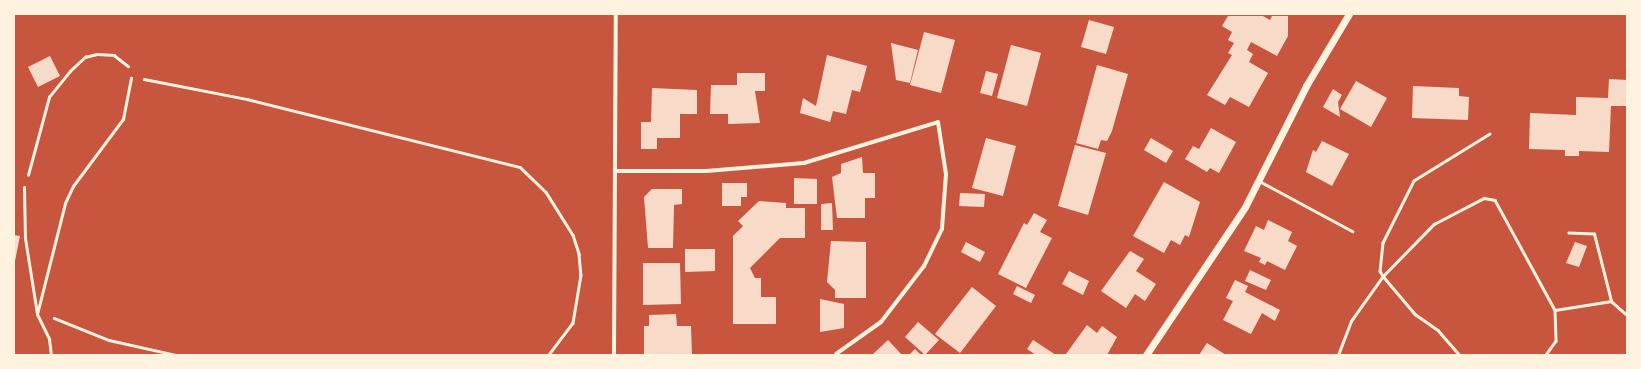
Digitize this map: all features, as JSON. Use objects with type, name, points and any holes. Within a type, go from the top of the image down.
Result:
[{"type":"street","points":[[614,355],[616,14]]},
{"type":"street","points":[[1146,355],[1246,207],[1258,181],[1337,31],[1349,14]]},
{"type":"street","points":[[615,171],[706,171],[804,163],[938,122],[946,174],[942,228],[924,266],[881,322],[836,354]]},
{"type":"lane","points":[[37,314],[65,203],[73,186],[123,119],[131,78]]},
{"type":"lane","points":[[1258,181],[1352,231]]},
{"type":"lane","points":[[24,187],[25,238],[37,314],[49,339],[51,355]]},
{"type":"path","points":[[24,187],[49,97],[70,71],[85,57],[106,53],[127,63],[131,78],[170,82],[247,99],[520,167],[546,192],[573,235],[579,254],[581,275],[573,323],[549,355]]},
{"type":"path","points":[[1460,355],[1438,330],[1414,314],[1383,276],[1379,265],[1383,243],[1414,181],[1490,134]]},
{"type":"path","points":[[1338,355],[1351,321],[1383,276],[1434,224],[1484,198],[1495,200],[1508,218],[1519,246],[1555,310],[1556,341],[1546,355]]},
{"type":"path","points":[[1569,233],[1594,234],[1610,301],[1627,315]]},
{"type":"path","points":[[1555,310],[1610,301]]},
{"type":"path","points":[[37,314],[109,340],[176,355]]},
{"type":"building","points":[[1228,16],[1263,16],[1270,20],[1272,16],[1288,16],[1288,36],[1277,56],[1251,42],[1247,50],[1253,54],[1249,62],[1268,73],[1249,107],[1230,97],[1225,105],[1207,95],[1232,55],[1228,53],[1234,43],[1228,40],[1232,32],[1222,26]]},
{"type":"building","points":[[1089,20],[1114,27],[1106,54],[1081,47]]},
{"type":"building","points":[[924,32],[955,40],[941,93],[910,85]]},
{"type":"building","points":[[891,43],[918,50],[910,83],[896,80]]},
{"type":"building","points":[[1011,45],[1041,53],[1027,106],[997,98]]},
{"type":"building","points":[[827,55],[867,66],[860,92],[852,90],[846,114],[833,111],[830,122],[800,113],[803,98],[816,106]]},
{"type":"building","points":[[50,56],[60,76],[38,87],[28,67]]},
{"type":"building","points":[[1097,65],[1128,74],[1112,131],[1107,141],[1101,140],[1098,149],[1076,143]]},
{"type":"building","points":[[986,71],[998,74],[992,96],[980,93]]},
{"type":"building","points":[[737,73],[765,73],[765,91],[755,91],[760,123],[728,124],[728,114],[710,114],[711,85],[737,85]]},
{"type":"building","points":[[1609,79],[1627,80],[1627,106],[1611,106],[1609,152],[1579,151],[1579,156],[1565,156],[1565,150],[1529,149],[1530,113],[1576,115],[1576,97],[1608,98]]},
{"type":"building","points":[[1356,81],[1387,98],[1371,127],[1340,109]]},
{"type":"building","points":[[1413,86],[1459,88],[1459,96],[1469,97],[1468,120],[1412,118]]},
{"type":"building","points":[[652,88],[697,90],[697,114],[680,114],[680,138],[657,138],[657,149],[641,149],[641,122],[651,122]]},
{"type":"building","points":[[1333,89],[1342,95],[1338,102],[1340,117],[1323,107]]},
{"type":"building","points":[[1211,128],[1236,142],[1219,173],[1210,168],[1207,172],[1185,159],[1193,146],[1199,149]]},
{"type":"building","points":[[986,138],[1016,146],[1003,196],[972,188]]},
{"type":"building","points":[[1151,138],[1173,151],[1166,163],[1144,150]]},
{"type":"building","points":[[1322,141],[1349,154],[1332,186],[1306,172],[1313,150],[1316,152]]},
{"type":"building","points":[[1075,145],[1106,153],[1088,215],[1058,206]]},
{"type":"building","points":[[862,157],[863,173],[875,173],[875,198],[865,198],[865,218],[837,218],[832,177],[841,173],[841,164]]},
{"type":"building","points":[[794,178],[817,179],[817,204],[794,204]]},
{"type":"building","points":[[1164,182],[1200,202],[1189,237],[1185,235],[1180,245],[1171,240],[1164,253],[1133,236]]},
{"type":"building","points":[[722,183],[747,183],[747,197],[741,197],[741,206],[722,206]]},
{"type":"building","points":[[652,189],[682,189],[682,204],[674,205],[673,248],[648,248],[644,197]]},
{"type":"building","points":[[960,193],[985,194],[984,207],[959,206]]},
{"type":"building","points":[[759,201],[786,203],[786,208],[805,208],[805,238],[780,238],[750,268],[755,278],[761,278],[761,297],[776,297],[776,324],[733,324],[733,236],[743,226],[738,221]]},
{"type":"building","points":[[832,203],[833,230],[821,230],[821,204]]},
{"type":"building","points":[[1034,213],[1047,220],[1040,232],[1052,238],[1026,288],[998,274],[1024,223],[1027,225]]},
{"type":"building","points":[[1268,220],[1292,232],[1288,241],[1297,246],[1285,270],[1267,261],[1265,265],[1259,262],[1261,258],[1244,251],[1256,226],[1264,230]]},
{"type":"building","points":[[14,235],[20,236],[15,261],[14,261]]},
{"type":"building","points":[[831,241],[866,242],[866,298],[835,298],[835,290],[827,282]]},
{"type":"building","points":[[966,242],[985,252],[980,262],[961,252]]},
{"type":"building","points":[[1575,242],[1587,246],[1579,267],[1566,263]]},
{"type":"building","points":[[685,249],[715,249],[715,271],[685,272]]},
{"type":"building","points":[[1130,251],[1144,259],[1136,271],[1156,284],[1145,301],[1135,294],[1126,308],[1101,291]]},
{"type":"building","points":[[643,263],[680,263],[681,304],[643,305]]},
{"type":"building","points":[[1250,270],[1271,280],[1266,290],[1245,281]]},
{"type":"building","points":[[1069,271],[1089,281],[1083,295],[1062,284]]},
{"type":"building","points":[[1235,280],[1248,286],[1245,292],[1280,310],[1275,321],[1262,313],[1251,334],[1223,320],[1233,301],[1226,298]]},
{"type":"building","points":[[1017,286],[1035,295],[1031,303],[1013,294]]},
{"type":"building","points":[[972,287],[996,306],[960,353],[935,334]]},
{"type":"building","points":[[820,299],[844,304],[844,328],[820,332]]},
{"type":"building","points":[[676,314],[677,326],[691,326],[692,355],[644,355],[644,326],[649,326],[649,315]]},
{"type":"building","points":[[918,322],[939,340],[925,355],[905,337]]},
{"type":"building","points":[[1087,325],[1097,333],[1102,326],[1117,337],[1107,355],[1066,354]]},
{"type":"building","points":[[888,340],[902,355],[872,355]]},
{"type":"building","points":[[1033,340],[1056,355],[1036,355],[1027,349]]},
{"type":"building","points":[[1207,343],[1226,355],[1199,355]]},
{"type":"building","points":[[915,349],[921,355],[909,355]]}]
